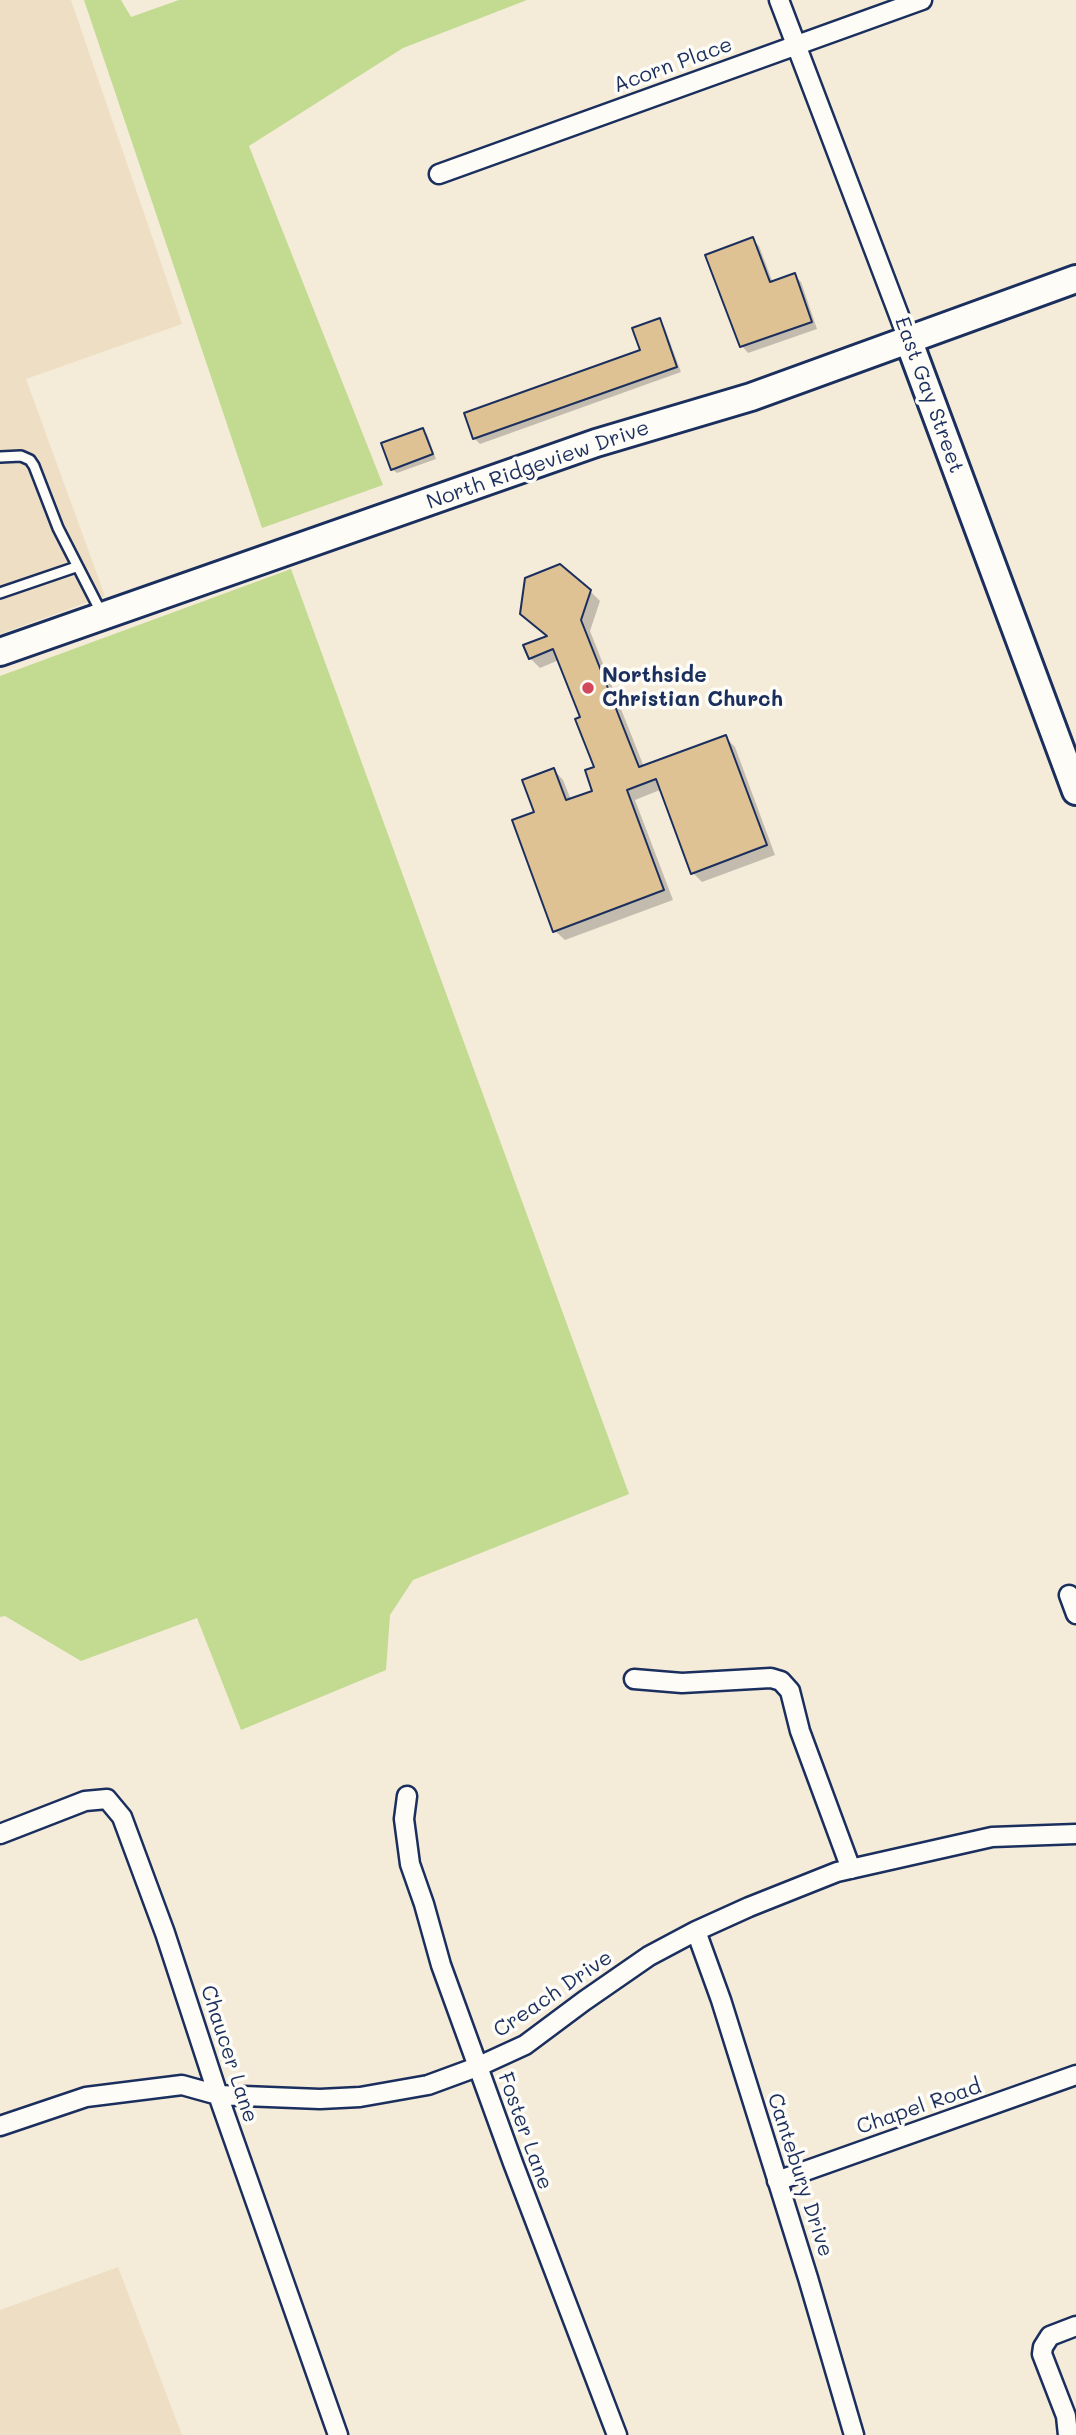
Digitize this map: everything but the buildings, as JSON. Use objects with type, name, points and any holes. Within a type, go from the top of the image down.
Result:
[{"type":"main road","name":"North Ridgeview Drive","points":[[0,652],[596,443],[751,397],[1076,279]]},
{"type":"main road","name":"East Gay Street","points":[[908,339],[1076,791]]},
{"type":"street","name":"East Gay Street","points":[[779,0],[908,339]]},
{"type":"street","name":"Acorn Place","points":[[439,174],[922,0]]},
{"type":"street","points":[[1069,1595],[1076,1615]]},
{"type":"street","points":[[634,1679],[682,1683],[771,1678],[781,1681],[790,1691],[800,1731],[851,1869]]},
{"type":"street","name":"Foster Lane","points":[[407,1796],[404,1819],[410,1864],[477,2067],[617,2435]]},
{"type":"street","name":"Chaucer Lane","points":[[0,1834],[85,1801],[107,1799],[122,1816],[338,2435]]},
{"type":"street","name":"Creach Drive","points":[[0,2126],[86,2097],[182,2085],[218,2095],[320,2099],[360,2096],[428,2085],[525,2045],[649,1956],[696,1931],[837,1872],[992,1838],[1076,1834]]},
{"type":"street","name":"Cantebury Drive","points":[[696,1931],[721,2000],[778,2181],[854,2435]]},
{"type":"street","name":"Chapel Road","points":[[778,2181],[1076,2075]]},
{"type":"street","points":[[1068,2435],[1066,2416],[1042,2354],[1050,2336],[1076,2326]]},
{"type":"lane","points":[[0,457],[21,456],[30,460],[34,466],[58,528],[102,616]]},
{"type":"lane","points":[[0,593],[76,567]]},
{"type":"shaded area","points":[[0,0],[71,0],[182,324],[26,379],[105,596],[0,634]]},
{"type":"shaded area","points":[[118,2267],[182,2435],[0,2435],[0,2310]]},
{"type":"green space","points":[[84,0],[121,0],[131,17],[179,0],[527,0],[403,48],[249,146],[383,485],[262,528]]},
{"type":"green space","points":[[291,569],[629,1494],[413,1580],[390,1615],[386,1670],[241,1730],[197,1618],[81,1661],[5,1616],[0,1617],[0,676]]},
{"type":"place","name":"Northside Christian Church","points":[[588,688]]}]
